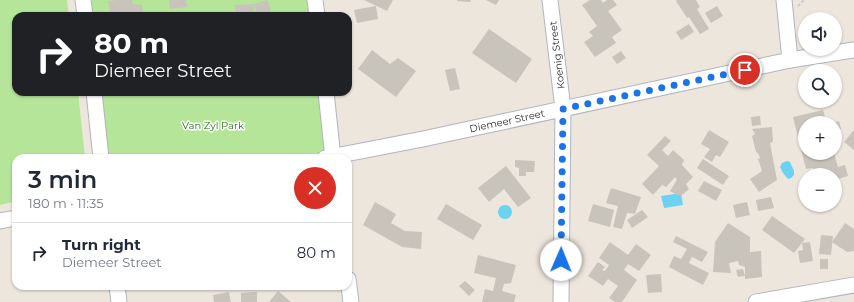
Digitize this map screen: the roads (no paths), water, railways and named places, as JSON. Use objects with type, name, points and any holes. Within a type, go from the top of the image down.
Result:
[{"type":"street","points":[[83,0],[84,12]]},
{"type":"street","points":[[315,0],[316,12]]},
{"type":"street","name":"Koenig Street","points":[[550,0],[563,109],[561,302]]},
{"type":"street","points":[[784,0],[790,60]]},
{"type":"street","name":"Diemeer Street","points":[[346,154],[423,139],[790,60],[854,50]]},
{"type":"street","points":[[94,96],[101,154]]},
{"type":"street","points":[[326,96],[330,154]]},
{"type":"street","points":[[0,220],[12,218]]},
{"type":"street","points":[[756,302],[854,285]]},
{"type":"street","points":[[118,290],[119,302]]},
{"type":"street","points":[[349,290],[351,302]]},
{"type":"water","points":[[787,161],[790,162],[794,171],[794,175],[788,179],[780,167],[782,163]]},
{"type":"water","points":[[681,193],[683,205],[664,208],[661,196]]},
{"type":"water","points":[[505,205],[510,207],[512,212],[510,217],[505,219],[500,217],[498,212],[500,207]]},
{"type":"park label","name":"Van Zyl Park","points":[[213,125]]}]
